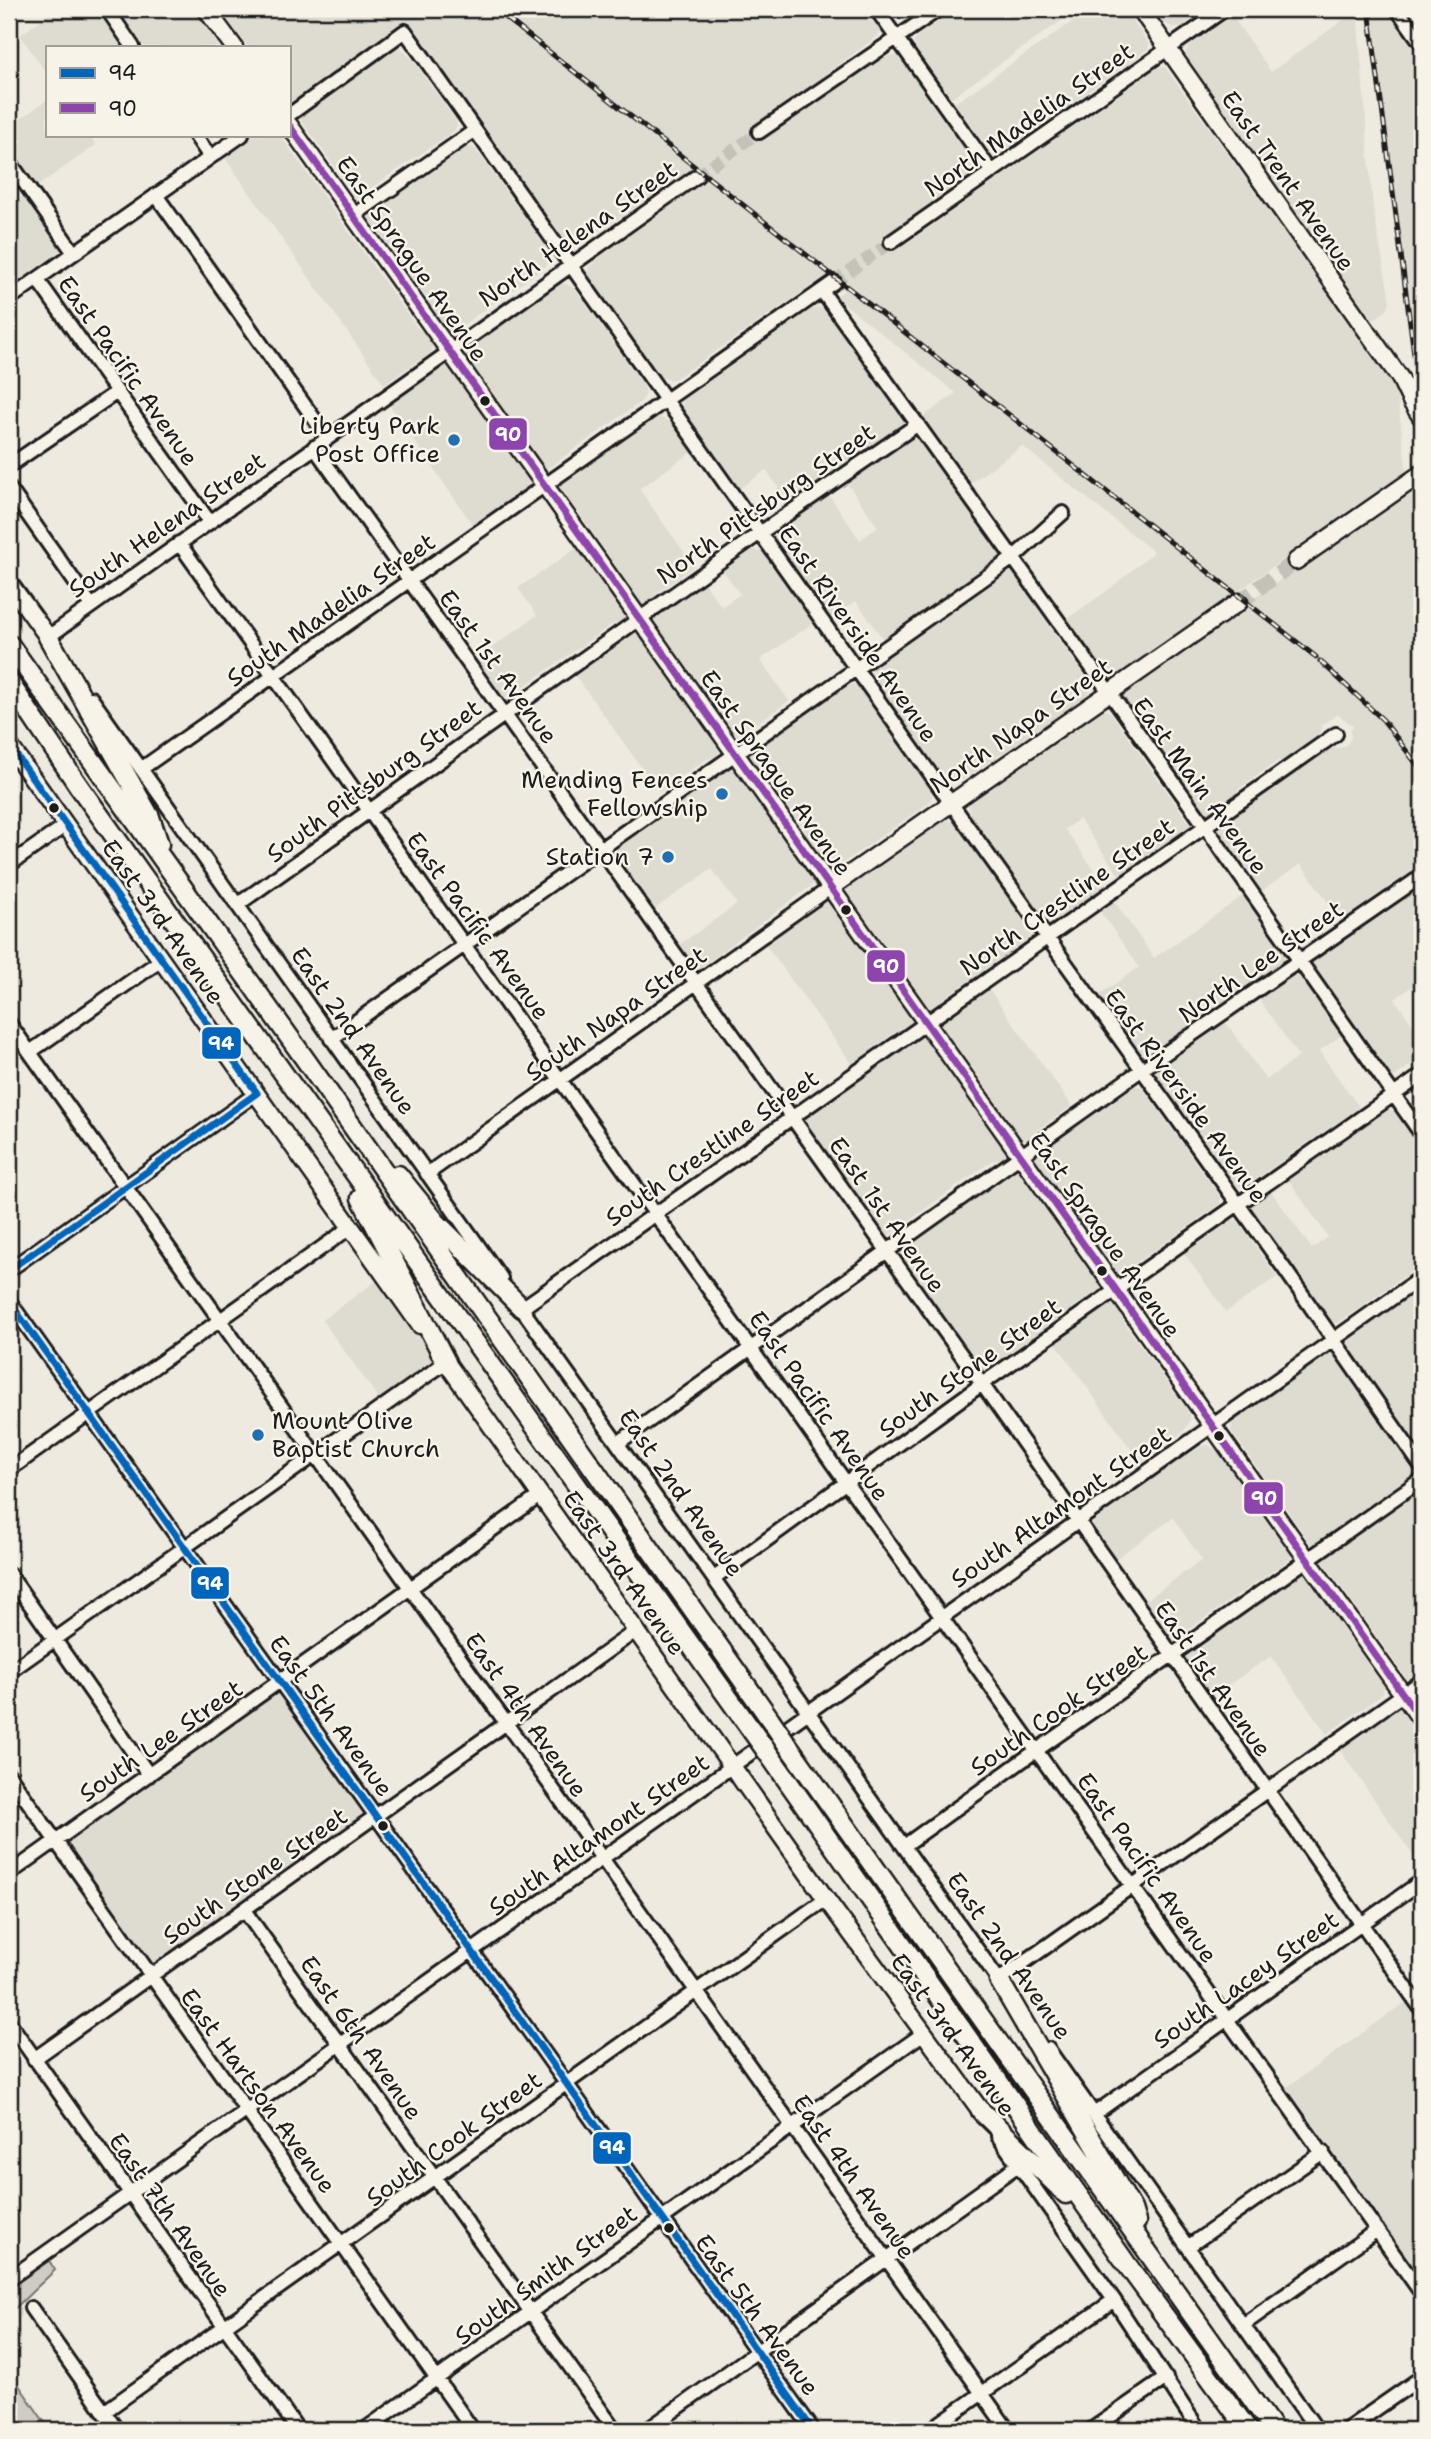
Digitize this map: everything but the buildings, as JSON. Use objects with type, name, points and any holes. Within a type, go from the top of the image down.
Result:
[{"type":"highway","points":[[9,627],[33,677]]},
{"type":"highway","points":[[48,637],[150,817],[164,861]]},
{"type":"highway","points":[[9,644],[1274,2430]]},
{"type":"highway","points":[[9,682],[78,785],[770,1756],[1128,2266],[1248,2430]]},
{"type":"highway","points":[[9,703],[78,785]]},
{"type":"highway","points":[[360,1139],[391,1167],[436,1222],[522,1308]]},
{"type":"highway","points":[[332,1142],[446,1362]]},
{"type":"highway","points":[[999,1980],[1132,2209],[1146,2248]]},
{"type":"highway","points":[[981,2111],[1054,2180],[1128,2266]]},
{"type":"main road","points":[[206,9],[233,46]]},
{"type":"main road","name":"East Trent Avenue","points":[[1140,9],[1400,378],[1422,401]]},
{"type":"main road","name":"East Sprague Avenue","points":[[290,126],[1422,1721]]},
{"type":"main road","name":"East Trent Avenue","points":[[1400,378],[1422,418]]},
{"type":"main road","points":[[1296,561],[1422,473]]},
{"type":"main road","name":"East 2nd Avenue","points":[[9,583],[48,637]]},
{"type":"main road","name":"North Napa Street","points":[[830,888],[1239,602]]},
{"type":"main road","name":"East 3rd Avenue","points":[[9,745],[734,1765],[826,1899],[981,2111]]},
{"type":"street","points":[[107,9],[133,46]]},
{"type":"street","points":[[876,9],[992,172]]},
{"type":"street","points":[[759,132],[939,9]]},
{"type":"street","name":"North Madelia Street","points":[[891,242],[1225,9]]},
{"type":"street","points":[[1397,9],[1422,44]]},
{"type":"street","name":"East Riverside Avenue","points":[[290,114],[405,31],[1422,1467]]},
{"type":"street","points":[[353,216],[474,131]]},
{"type":"street","points":[[196,136],[210,157]]},
{"type":"street","points":[[9,299],[241,136]]},
{"type":"street","name":"East Pacific Avenue","points":[[9,161],[74,253]]},
{"type":"street","name":"North Helena Street","points":[[449,351],[697,176]]},
{"type":"street","points":[[156,195],[327,437]]},
{"type":"street","name":"East Pacific Avenue","points":[[37,279],[209,522]]},
{"type":"street","points":[[544,485],[834,282]]},
{"type":"street","name":"East Main Avenue","points":[[821,291],[1205,826],[1422,1135]]},
{"type":"street","name":"South Helena Street","points":[[48,637],[449,351]]},
{"type":"street","points":[[9,466],[117,392]]},
{"type":"street","name":"North Pittsburg Street","points":[[639,620],[918,424]]},
{"type":"street","name":"East 1st Avenue","points":[[314,447],[982,1384],[1422,2011]]},
{"type":"street","name":"South Madelia Street","points":[[141,769],[544,485]]},
{"type":"street","points":[[9,488],[91,606]]},
{"type":"street","points":[[331,1039],[1013,558],[1063,513]]},
{"type":"street","name":"East Pacific Avenue","points":[[179,543],[1422,2294]]},
{"type":"street","name":"South Pittsburg Street","points":[[236,905],[639,620]]},
{"type":"street","name":"East 2nd Avenue","points":[[48,637],[1317,2430]]},
{"type":"street","name":"North Crestline Street","points":[[926,1023],[1336,734]]},
{"type":"street","points":[[10,863],[66,825]]},
{"type":"street","name":"North Lee Street","points":[[1021,1157],[1141,1070],[1422,876]]},
{"type":"street","name":"South Napa Street","points":[[426,1174],[830,888]]},
{"type":"street","points":[[30,1052],[161,960]]},
{"type":"street","name":"South Crestline Street","points":[[522,1308],[926,1023]]},
{"type":"street","name":"East 4th Avenue","points":[[9,1025],[1008,2430]]},
{"type":"street","name":"South Stone Street","points":[[713,1578],[982,1384],[1422,1075]]},
{"type":"street","points":[[9,1270],[257,1094]]},
{"type":"street","points":[[618,1443],[1021,1157]]},
{"type":"street","points":[[9,1470],[351,1227]]},
{"type":"street","name":"South Altamont Street","points":[[9,2279],[1422,1277]]},
{"type":"street","name":"East 5th Avenue","points":[[9,1301],[813,2430]]},
{"type":"street","points":[[9,1672],[446,1362]]},
{"type":"street","name":"South Cook Street","points":[[904,1846],[1422,1479]]},
{"type":"street","name":"South Lee Street","points":[[9,1874],[541,1495]]},
{"type":"street","points":[[9,1574],[149,1775]]},
{"type":"street","name":"South Stone Street","points":[[34,2059],[637,1630]]},
{"type":"street","points":[[999,1980],[1422,1681]]},
{"type":"street","name":"East Hartson Avenue","points":[[9,1775],[474,2430]]},
{"type":"street","name":"South Lacey Street","points":[[1094,2114],[1422,1881]]},
{"type":"street","name":"South Cook Street","points":[[104,2412],[826,1899]]},
{"type":"street","name":"East 6th Avenue","points":[[244,1910],[615,2430]]},
{"type":"street","name":"East 7th Avenue","points":[[9,2022],[298,2430]]},
{"type":"street","name":"South Smith Street","points":[[365,2430],[924,2033]]},
{"type":"street","name":"East 3rd Avenue","points":[[981,2111],[1114,2300],[1199,2430]]},
{"type":"street","points":[[1189,2246],[1323,2152]]},
{"type":"street","points":[[647,2430],[1018,2165]]},
{"type":"street","points":[[1243,2325],[1377,2230]]},
{"type":"street","points":[[930,2430],[1114,2300]]},
{"type":"street","points":[[31,2308],[117,2430]]},
{"type":"street","points":[[1346,2430],[1422,2377]]},
{"type":"street","points":[[1091,2430],[1166,2378]]},
{"type":"shaded area","points":[[56,9],[96,9],[122,46],[46,46],[46,73],[20,35]]},
{"type":"shaded area","points":[[117,9],[193,9],[219,46],[144,46]]},
{"type":"shaded area","points":[[220,9],[864,9],[879,35],[823,76],[829,94],[888,56],[897,55],[975,165],[972,173],[885,235],[900,248],[1157,68],[1165,67],[1396,387],[1407,473],[1110,678],[1105,675],[1065,620],[1107,591],[1154,552],[1022,446],[969,484],[922,418],[956,393],[836,297],[844,290],[826,276],[675,379],[659,376],[589,278],[588,269],[593,262],[706,181],[691,170],[577,246],[567,246],[411,26],[405,27],[291,103],[290,46],[247,46]]},
{"type":"shaded area","points":[[956,9],[1078,9],[951,98],[914,42],[919,35]]},
{"type":"shaded area","points":[[1091,9],[1124,9],[1149,44],[1148,49],[1001,153],[991,153],[955,103]]},
{"type":"shaded area","points":[[1155,9],[1207,9],[1181,27],[1172,27],[1164,23]]},
{"type":"shaded area","points":[[1372,9],[1387,9],[1422,60],[1422,374],[1394,187]]},
{"type":"shaded area","points":[[1357,10],[1373,208],[1390,301],[1387,310],[1370,322],[1188,59],[1186,52],[1189,46],[1232,16],[1271,72]]},
{"type":"shaded area","points":[[398,45],[412,59],[457,126],[454,131],[355,199],[296,116]]},
{"type":"shaded area","points":[[46,101],[46,136],[90,136],[96,145],[36,187],[9,147],[9,127]]},
{"type":"shaded area","points":[[251,136],[281,136],[417,328],[427,333],[433,342],[432,352],[384,384],[223,155]]},
{"type":"shaded area","points":[[471,147],[476,150],[548,250],[550,259],[546,266],[451,335],[429,309],[426,297],[368,217]]},
{"type":"shaded area","points":[[26,194],[62,249],[9,288],[9,206]]},
{"type":"shaded area","points":[[559,284],[567,284],[575,289],[644,386],[646,394],[642,401],[547,469],[542,467],[532,448],[463,353],[466,347]]},
{"type":"shaded area","points":[[813,308],[825,310],[1089,682],[1087,697],[959,782],[952,783],[946,779],[872,677],[873,667],[893,653],[856,601],[831,618],[776,541],[776,531],[798,516],[766,470],[739,489],[683,410],[685,396]],"holes":[[[847,483],[878,527],[860,540],[829,495]]]},
{"type":"shaded area","points":[[443,365],[452,367],[514,459],[529,475],[527,487],[473,525],[388,403]]},
{"type":"shaded area","points":[[660,417],[670,422],[692,452],[639,489],[694,566],[657,593],[648,603],[642,604],[631,592],[628,583],[573,505],[558,490],[557,483],[652,419]]},
{"type":"shaded area","points":[[1422,480],[1422,864],[1341,920],[1301,864],[1259,893],[1216,831],[1217,824],[1325,749],[1345,747],[1351,738],[1350,730],[1354,727],[1338,714],[1322,725],[1318,738],[1284,762],[1279,760],[1209,814],[1203,813],[1125,704],[1124,695],[1128,687]]},
{"type":"shaded area","points":[[577,548],[610,596],[618,601],[624,610],[624,620],[611,625],[504,698],[476,659],[537,615],[518,588]]},
{"type":"shaded area","points":[[752,550],[762,552],[813,623],[760,660],[789,701],[751,727],[745,736],[740,738],[732,735],[724,717],[652,621],[659,611],[668,608],[704,583],[722,607],[740,594],[723,570]]},
{"type":"shaded area","points":[[632,630],[641,633],[650,651],[721,749],[716,756],[705,760],[659,792],[575,675],[622,642]]},
{"type":"shaded area","points":[[847,685],[858,686],[930,789],[932,797],[929,803],[834,869],[827,867],[808,842],[805,831],[763,773],[756,768],[748,752],[752,746],[764,743]]},
{"type":"shaded area","points":[[1103,709],[1111,713],[1190,824],[1120,876],[1079,819],[1065,829],[1105,886],[1051,923],[1046,921],[971,815],[969,806],[973,798],[1095,710]]},
{"type":"shaded area","points":[[728,764],[735,766],[743,776],[745,785],[799,861],[809,869],[814,881],[810,887],[698,969],[679,945],[737,904],[712,869],[653,910],[614,851],[718,775]]},
{"type":"shaded area","points":[[949,820],[956,825],[1031,930],[1031,934],[935,1007],[930,1008],[918,997],[915,987],[860,910],[846,895],[846,889],[942,821]]},
{"type":"shaded area","points":[[1422,884],[1422,993],[1415,984],[1395,999],[1422,1039],[1422,1057],[1393,1078],[1312,965],[1313,959]]},
{"type":"shaded area","points":[[1243,896],[1284,955],[1284,961],[1148,1055],[1141,1053],[1099,995],[1139,967],[1098,908],[1112,898],[1154,958]]},
{"type":"shaded area","points":[[825,902],[833,903],[854,938],[913,1016],[909,1026],[900,1029],[852,1064],[764,942]]},
{"type":"shaded area","points":[[1291,974],[1300,976],[1342,1035],[1319,1051],[1359,1107],[1243,1188],[1234,1185],[1156,1074],[1157,1068],[1225,1021],[1266,1080],[1299,1057],[1258,998]]},
{"type":"shaded area","points":[[988,988],[1072,1106],[1037,1130],[1028,1141],[1019,1138],[954,1042],[946,1037],[941,1029],[942,1018]]},
{"type":"shaded area","points":[[922,1034],[929,1039],[931,1046],[991,1132],[999,1138],[1007,1153],[1004,1158],[992,1161],[889,1235],[884,1234],[805,1123],[806,1117],[911,1042],[916,1035]]},
{"type":"shaded area","points":[[1135,1086],[1142,1087],[1221,1198],[1219,1205],[1133,1265],[1125,1274],[1120,1274],[1114,1270],[1048,1175],[1034,1160],[1034,1155],[1038,1149],[1047,1147]]},
{"type":"shaded area","points":[[1387,1110],[1394,1111],[1422,1151],[1422,1264],[1338,1323],[1331,1322],[1251,1210],[1254,1203],[1271,1191],[1312,1249],[1328,1237],[1288,1179]]},
{"type":"shaded area","points":[[1012,1167],[1022,1169],[1031,1187],[1100,1282],[1101,1288],[989,1367],[983,1368],[978,1366],[899,1255],[901,1250],[1003,1178]]},
{"type":"shaded area","points":[[1229,1219],[1237,1220],[1277,1277],[1226,1312],[1183,1252]]},
{"type":"shaded area","points":[[379,1279],[433,1358],[379,1399],[322,1320]]},
{"type":"shaded area","points":[[1422,1285],[1422,1701],[1231,1431],[1240,1412]]},
{"type":"shaded area","points":[[1111,1302],[1116,1305],[1125,1324],[1190,1414],[1184,1431],[1140,1462],[1055,1342]]},
{"type":"shaded area","points":[[1208,1445],[1218,1451],[1291,1554],[1290,1559],[1176,1638],[1171,1638],[1145,1601],[1202,1560],[1173,1518],[1115,1559],[1093,1528],[1092,1521],[1094,1516],[1200,1447]]},
{"type":"shaded area","points":[[1298,1572],[1304,1572],[1384,1685],[1383,1694],[1327,1734],[1271,1656],[1212,1696],[1185,1658],[1186,1653]]},
{"type":"shaded area","points":[[277,1689],[366,1814],[153,1963],[66,1840]]},
{"type":"shaded area","points":[[1396,1707],[1402,1710],[1422,1741],[1421,1867],[1337,1746]]},
{"type":"shaded area","points":[[1409,2000],[1422,2019],[1422,2280],[1287,2087]]},
{"type":"shaded area","points":[[48,2259],[55,2270],[9,2314],[9,2286]]},
{"type":"shaded area","points":[[9,2371],[50,2430],[9,2430]]},
{"type":"tunnel","points":[[697,176],[759,132]]},
{"type":"tunnel","points":[[834,282],[891,242]]},
{"type":"tunnel","points":[[1239,602],[1296,561]]},
{"type":"railway","points":[[495,9],[1316,657]]},
{"type":"railway","points":[[1369,9],[1422,415]]},
{"type":"railway","points":[[1320,661],[1383,720],[1422,771]]},
{"type":"transit line","name":"90","points":[[290,126],[1422,1721]]},
{"type":"transit line","name":"94","points":[[9,745],[257,1093],[9,1270]]},
{"type":"transit line","name":"94","points":[[9,1301],[813,2430]]},
{"type":"place","name":"Liberty Park Post Office","points":[[454,440]]},
{"type":"place","name":"Mending Fences Fellowship","points":[[722,794]]},
{"type":"place","name":"Station 7","points":[[668,857]]},
{"type":"place","name":"Mount Olive Baptist Church","points":[[258,1435]]}]
